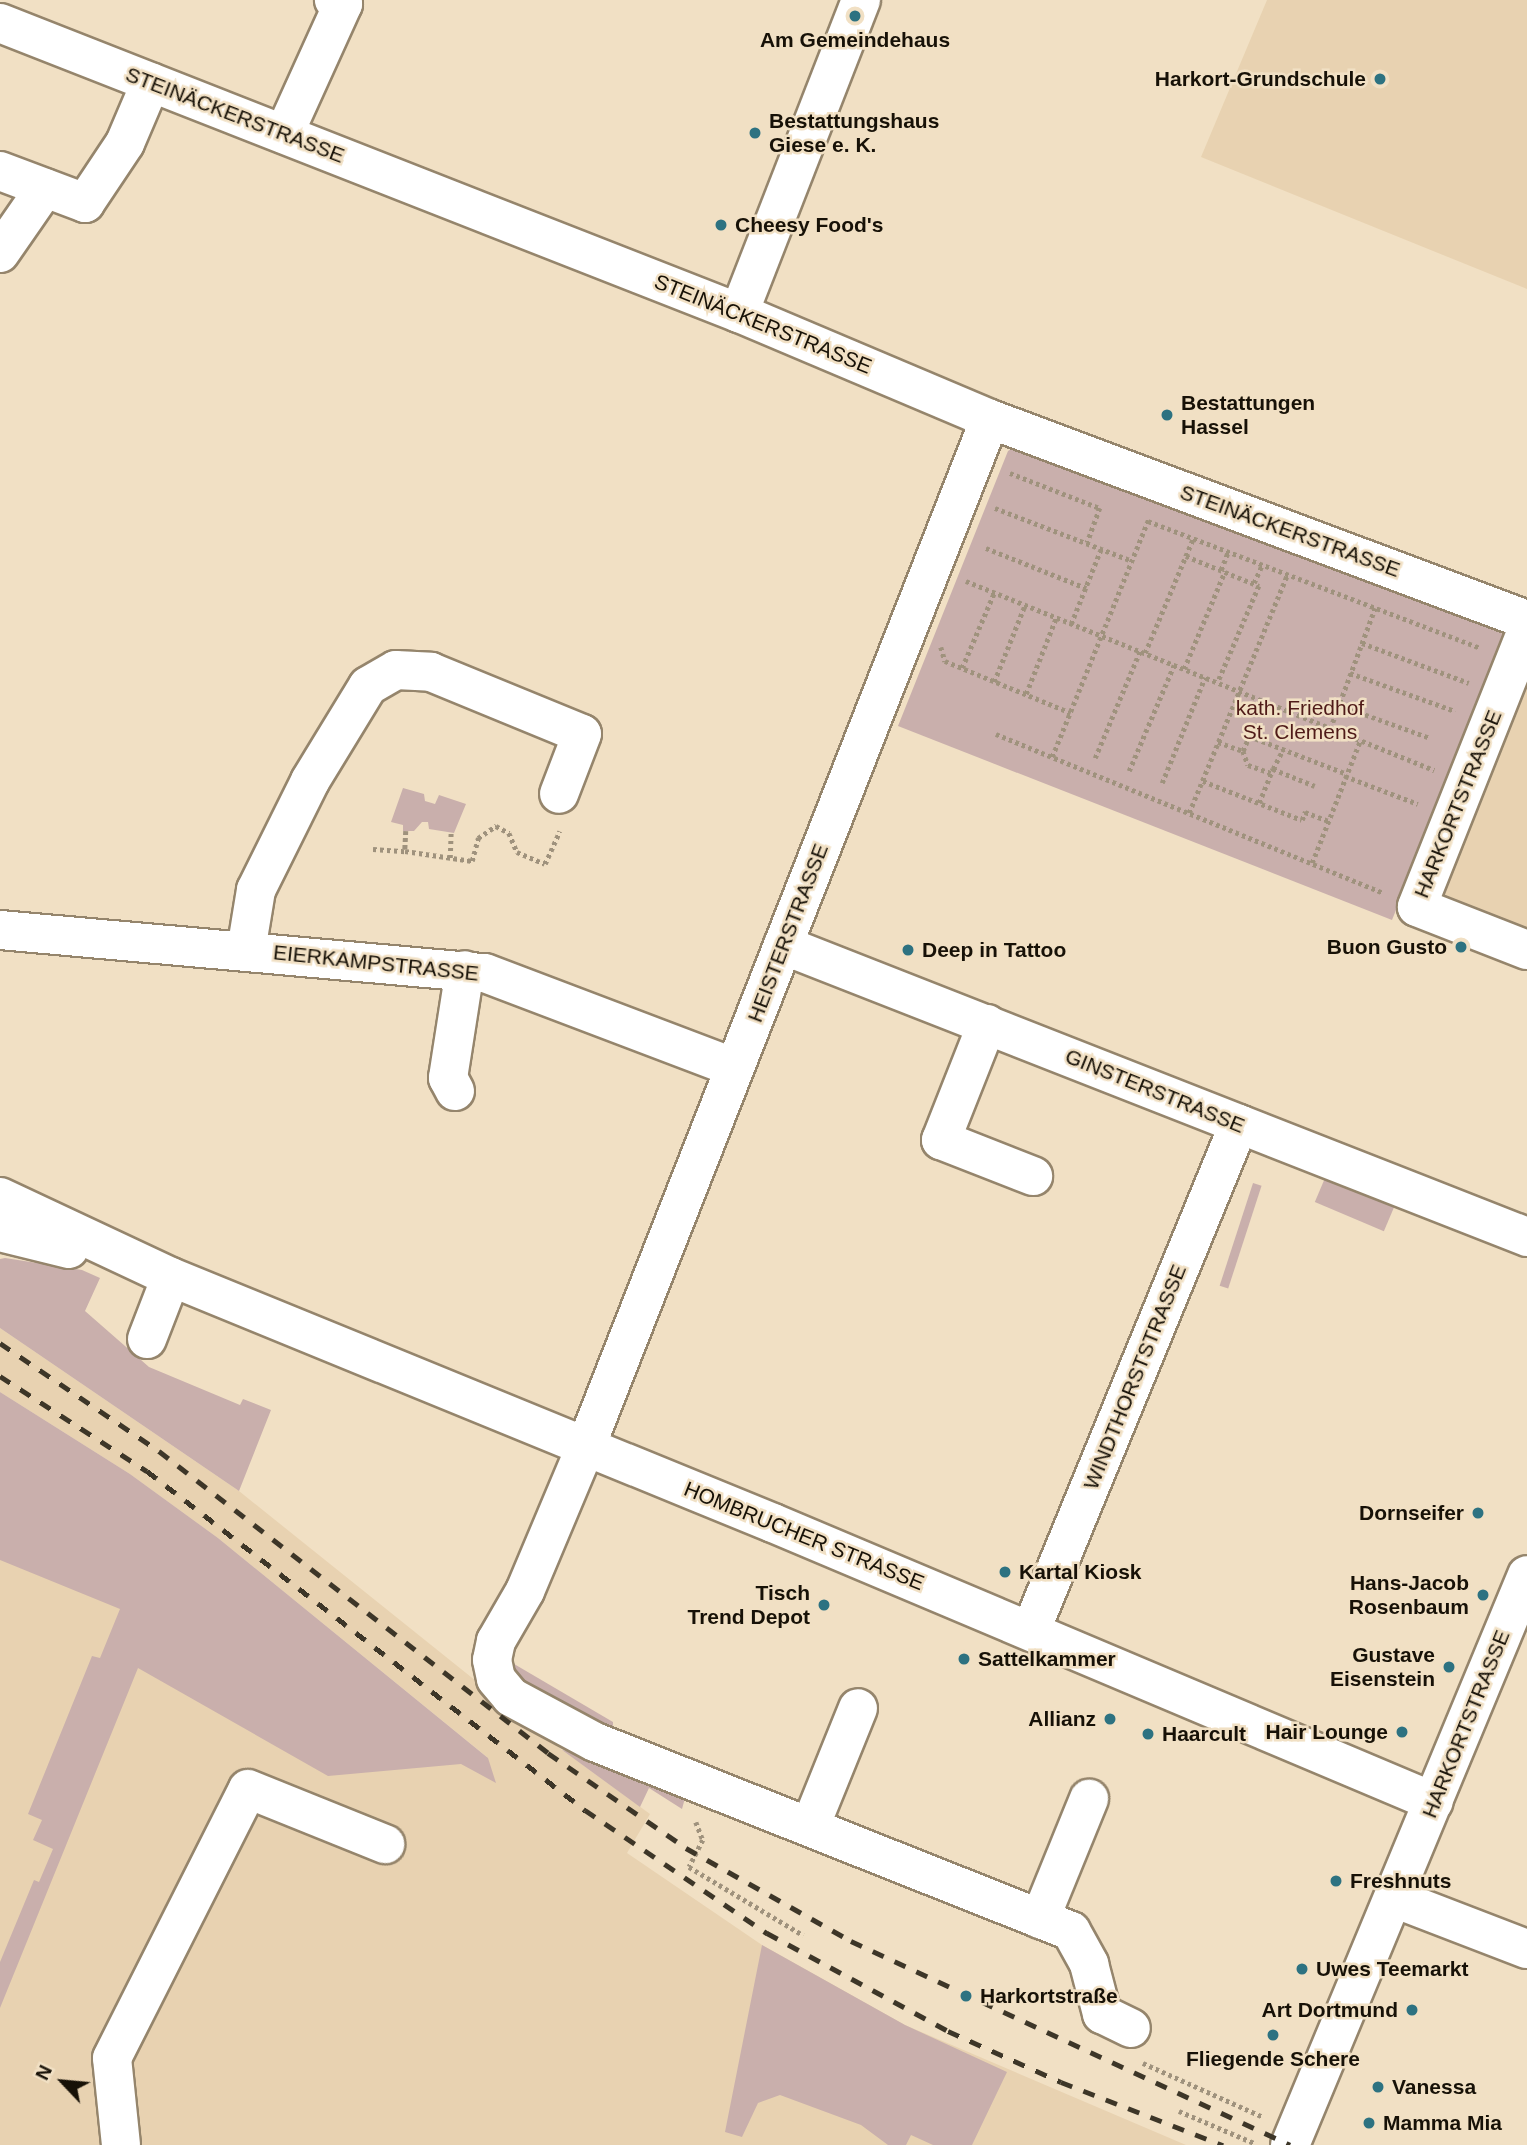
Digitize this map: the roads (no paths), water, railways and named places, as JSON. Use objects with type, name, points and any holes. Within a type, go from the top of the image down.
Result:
[{"type":"street","points":[[284,134],[343,4],[334,0]]},
{"type":"street","points":[[739,313],[861,0]]},
{"type":"street","name":"STEINÄCKERSTRASSE","points":[[0,23],[739,313],[990,419],[1527,620]]},
{"type":"street","points":[[0,171],[86,203],[125,143],[151,82]]},
{"type":"street","points":[[0,253],[45,188]]},
{"type":"street","name":"HEISTERSTRASSE","points":[[990,419],[586,1446],[525,1591],[496,1641],[494,1673],[511,1697],[583,1735],[1071,1931],[1089,1964],[1102,2014],[1131,2028]]},
{"type":"street","name":"HARKORTSTRASSE","points":[[1527,630],[1417,906],[1527,950]]},
{"type":"street","points":[[246,951],[256,890],[310,781],[368,686],[396,670],[430,672],[582,734],[559,794]]},
{"type":"street","name":"GINSTERSTRASSE","points":[[789,929],[988,1024],[1424,1199],[1527,1237]]},
{"type":"street","name":"EIERKAMPSTRASSE","points":[[0,930],[485,973],[735,1068]]},
{"type":"street","points":[[455,1091],[448,1078],[465,970]]},
{"type":"street","points":[[988,1024],[941,1140],[1033,1177]]},
{"type":"street","name":"WINDTHORSTSTRASSE","points":[[1031,1630],[1239,1124]]},
{"type":"street","name":"HOMBRUCHER STRASSE","points":[[0,1197],[171,1277],[1031,1630],[1433,1802]]},
{"type":"street","name":"HOMBRUCHER STRASSE","points":[[0,1232],[171,1277]]},
{"type":"street","points":[[147,1339],[171,1277]]},
{"type":"street","name":"HARKORTSTRASSE","points":[[1280,2140],[1394,1898],[1523,1594]]},
{"type":"street","points":[[810,1827],[858,1708]]},
{"type":"street","points":[[121,2145],[112,2058],[248,1789],[386,1844]]},
{"type":"street","points":[[1040,1919],[1089,1800]]},
{"type":"street","points":[[1394,1898],[1527,1949]]},
{"type":"railway","points":[[0,1343],[159,1451],[548,1753],[686,1848],[851,1941],[1290,2145]]},
{"type":"railway","points":[[0,1376],[147,1471],[585,1810],[767,1933],[948,2031],[1061,2082],[1223,2145]]},
{"type":"place","name":"Am Gemeindehaus","points":[[855,16]]},
{"type":"place","name":"Harkort-Grundschule","points":[[1380,79]]},
{"type":"place","name":"Bestattungshaus Giese e. K.","points":[[755,133]]},
{"type":"place","name":"Cheesy Food's","points":[[721,225]]},
{"type":"place","name":"Bestattungen Hassel","points":[[1167,415]]},
{"type":"place","name":"Buon Gusto","points":[[1461,947]]},
{"type":"place","name":"Deep in Tattoo","points":[[908,950]]},
{"type":"place","name":"Dornseifer","points":[[1478,1513]]},
{"type":"place","name":"Kartal Kiosk","points":[[1005,1572]]},
{"type":"place","name":"Hans-Jacob Rosenbaum","points":[[1483,1595]]},
{"type":"place","name":"Tisch Trend Depot","points":[[824,1605]]},
{"type":"place","name":"Sattelkammer","points":[[964,1659]]},
{"type":"place","name":"Gustave Eisenstein","points":[[1449,1667]]},
{"type":"place","name":"Allianz","points":[[1110,1719]]},
{"type":"place","name":"Hair Lounge","points":[[1402,1732]]},
{"type":"place","name":"Haarcult","points":[[1148,1734]]},
{"type":"place","name":"Freshnuts","points":[[1336,1881]]},
{"type":"place","name":"Uwes Teemarkt","points":[[1302,1969]]},
{"type":"place","name":"Harkortstraße","points":[[966,1996]]},
{"type":"place","name":"Art Dortmund","points":[[1412,2010]]},
{"type":"place","name":"Fliegende Schere","points":[[1273,2035]]},
{"type":"place","name":"Vanessa","points":[[1378,2087]]},
{"type":"place","name":"Mamma Mia","points":[[1369,2123]]},
{"type":"park label","name":"kath. Friedhof St. Clemens","points":[[1300,720]]}]
